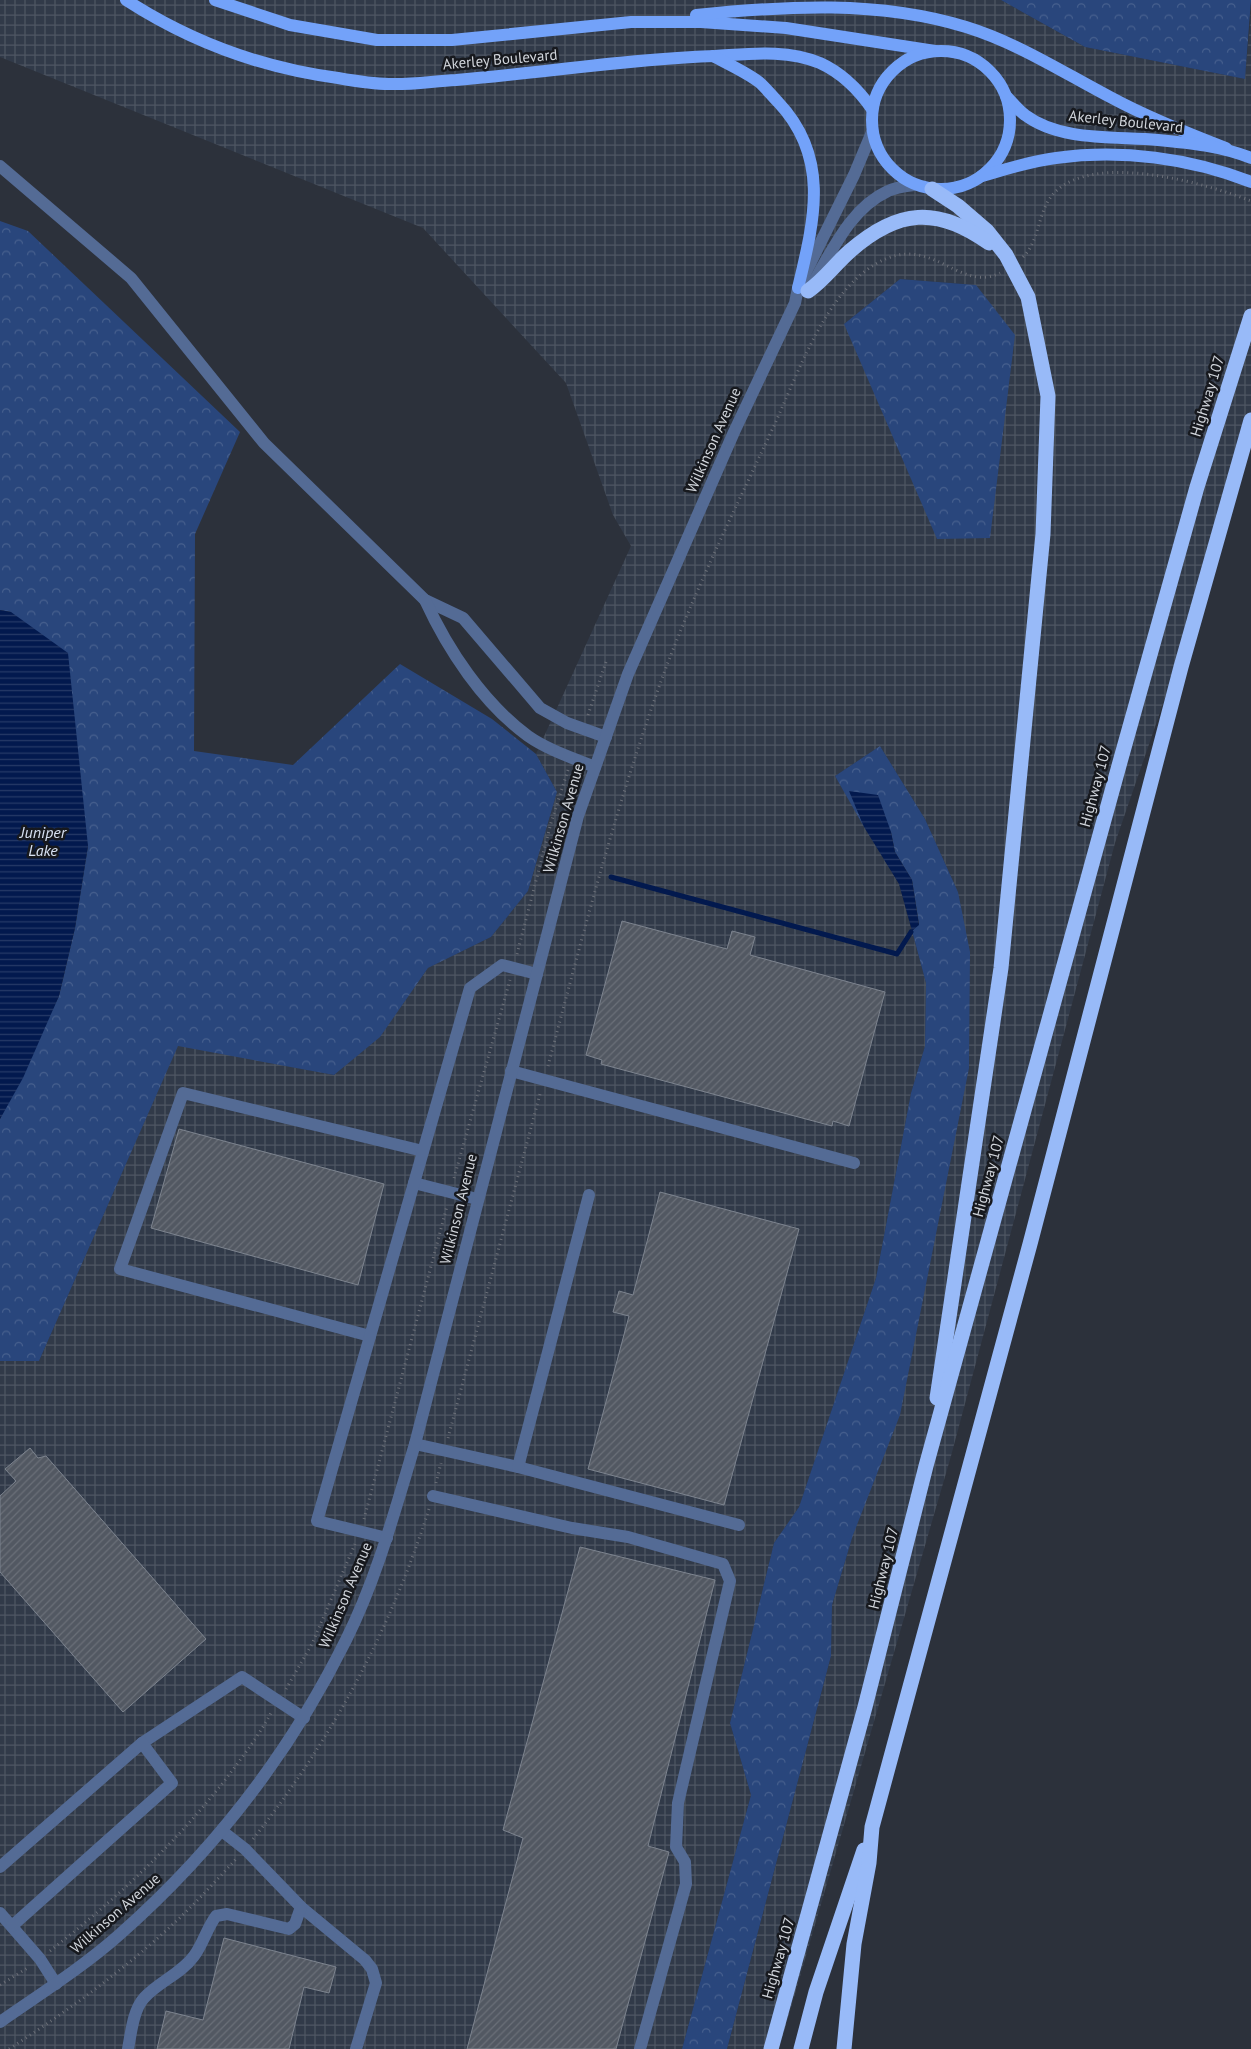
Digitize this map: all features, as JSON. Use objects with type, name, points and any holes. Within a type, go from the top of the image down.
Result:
[{"type":"highway","points":[[926,1466],[1001,968],[1043,534],[1048,396],[1028,297],[1006,255],[980,225],[958,206],[932,189]]},
{"type":"highway","points":[[803,290],[820,283],[850,251],[882,228],[910,217],[932,218],[955,224],[977,235],[1006,255]]},
{"type":"highway","name":"Highway 107","points":[[770,2049],[865,1707],[926,1466],[1169,587],[1200,477],[1251,316]]},
{"type":"highway","points":[[801,2049],[816,1992],[872,1827],[1025,1263],[1181,667],[1251,420]]},
{"type":"highway","points":[[844,2049],[854,1944],[869,1864],[872,1827]]},
{"type":"main road","name":"Akerley Boulevard","points":[[126,0],[180,30],[260,63],[302,73],[389,84],[540,73],[635,60],[757,52],[796,56],[819,63],[841,74],[861,92],[872,109]]},
{"type":"main road","name":"Akerley Boulevard","points":[[215,0],[290,25],[377,40],[452,40],[631,22],[746,23],[935,50]]},
{"type":"main road","points":[[631,22],[767,8],[841,6],[910,13],[966,26],[1020,48],[1161,123],[1226,148]]},
{"type":"main road","points":[[982,176],[998,160],[1007,140],[1010,118],[1006,96],[996,77],[979,61],[958,52],[935,50],[913,56],[894,69],[879,87],[872,109],[872,132],[877,148],[886,163],[899,176],[914,184],[932,189],[958,187],[982,176],[1056,158],[1096,155],[1185,161],[1246,180]]},
{"type":"main road","points":[[713,56],[760,82],[790,114],[807,145],[814,174],[814,209],[813,228],[803,290]]},
{"type":"main road","name":"Akerley Boulevard","points":[[1006,96],[1025,116],[1049,128],[1074,134],[1159,140],[1226,148],[1250,158]]},
{"type":"street","name":"Wilkinson Avenue","points":[[803,290],[872,132]]},
{"type":"street","points":[[0,166],[131,278],[264,443],[425,600],[463,618],[540,708],[567,723],[606,737]]},
{"type":"street","name":"Wilkinson Avenue","points":[[0,2022],[56,1984],[118,1936],[172,1885],[222,1831],[271,1767],[304,1718],[347,1639],[387,1538],[415,1444],[477,1199],[578,816],[628,674],[762,371],[795,303],[846,227],[870,201],[890,190],[914,184]]},
{"type":"street","points":[[425,600],[441,634],[503,715],[530,737],[595,767]]},
{"type":"street","points":[[387,1538],[317,1521],[470,988],[502,965],[537,974]]},
{"type":"street","points":[[511,1072],[854,1163]]},
{"type":"street","points":[[370,1336],[120,1270],[182,1093],[423,1151]]},
{"type":"street","points":[[414,1183],[477,1199]]},
{"type":"street","points":[[518,1467],[526,1444],[589,1195]]},
{"type":"street","points":[[415,1444],[518,1467],[739,1525]]},
{"type":"street","points":[[433,1496],[572,1528],[628,1537],[724,1564],[730,1581],[678,1803],[676,1847],[684,1862],[686,1884],[640,2049]]},
{"type":"street","points":[[0,1867],[142,1743],[242,1677],[304,1718]]},
{"type":"street","points":[[12,1926],[172,1783],[142,1743]]},
{"type":"street","points":[[222,1831],[245,1849],[301,1907],[365,1960],[372,1968],[376,1983],[356,2049]]},
{"type":"street","points":[[128,2049],[138,2008],[144,1998],[195,1956],[208,1928],[216,1916],[227,1914],[289,1929],[295,1924],[301,1907]]},
{"type":"street","points":[[0,1913],[40,1960],[56,1984]]},
{"type":"path","points":[[1022,258],[1034,242],[1046,206],[1054,193],[1069,182],[1086,177],[1117,173],[1149,175],[1186,181],[1251,201]]},
{"type":"path","points":[[614,826],[665,672],[710,564],[816,336],[831,310],[848,288],[865,272],[884,260],[900,255],[930,257],[967,276],[990,278],[1000,273]]},
{"type":"shaded area","points":[[0,0],[1001,0],[1085,47],[1245,79],[1251,11],[1251,448],[1115,843],[951,1456],[779,2049],[727,2049],[831,1656],[832,1605],[853,1535],[958,892],[925,819],[880,746],[835,776],[899,884],[926,983],[925,1046],[911,1093],[876,1278],[799,1507],[774,1543],[730,1723],[751,1795],[682,2049],[0,2049],[0,1361],[39,1361],[178,1045],[334,1075],[380,1036],[428,968],[491,937],[528,891],[557,792],[536,754],[631,546],[613,515],[566,383],[423,228],[0,57]],"holes":[[[900,279],[976,285],[844,324]]]},
{"type":"green space","points":[[1001,0],[1251,0],[1245,79],[1085,47]]},
{"type":"green space","points":[[0,221],[28,231],[240,432],[195,534],[194,751],[293,765],[400,664],[492,719],[536,754],[557,792],[528,891],[491,937],[428,968],[380,1037],[334,1075],[178,1046],[39,1361],[0,1361],[0,1119],[59,996],[75,928],[88,846],[11,612],[0,610]]},
{"type":"green space","points":[[900,279],[976,285],[1015,335],[990,538],[937,539],[844,324]]},
{"type":"green space","points":[[880,746],[925,819],[958,892],[970,952],[969,1068],[900,1415],[853,1535],[832,1605],[831,1656],[727,2049],[682,2049],[751,1795],[730,1723],[774,1543],[799,1507],[876,1278],[911,1093],[925,1046],[926,983],[912,931],[919,924],[912,880],[895,852],[891,832],[850,791],[864,827],[835,776]]},
{"type":"water","name":"Juniper Lake","points":[[0,610],[11,612],[68,653],[88,846],[75,928],[59,996],[23,1078],[0,1119]]},
{"type":"water","points":[[849,791],[878,795],[891,832],[895,852],[912,880],[919,925],[912,931],[899,884],[864,827]]},
{"type":"building","points":[[622,921],[727,949],[732,931],[755,937],[750,955],[885,992],[849,1126],[833,1121],[832,1126],[601,1064],[602,1060],[586,1055]]},
{"type":"building","points":[[179,1129],[384,1184],[358,1285],[151,1228]]},
{"type":"building","points":[[660,1192],[799,1229],[724,1505],[588,1469],[629,1316],[613,1312],[619,1291],[633,1295]]},
{"type":"building","points":[[30,1448],[38,1458],[46,1456],[206,1639],[123,1712],[0,1572],[0,1496],[16,1481],[5,1469]]},
{"type":"building","points":[[580,1547],[715,1580],[648,1846],[669,1852],[616,2049],[467,2049],[523,1838],[503,1830]]},
{"type":"building","points":[[224,1938],[336,1967],[329,1993],[304,1987],[289,2049],[157,2049],[166,2011],[203,2020]]},
{"type":"waterway","points":[[611,877],[897,954],[911,932]]}]
